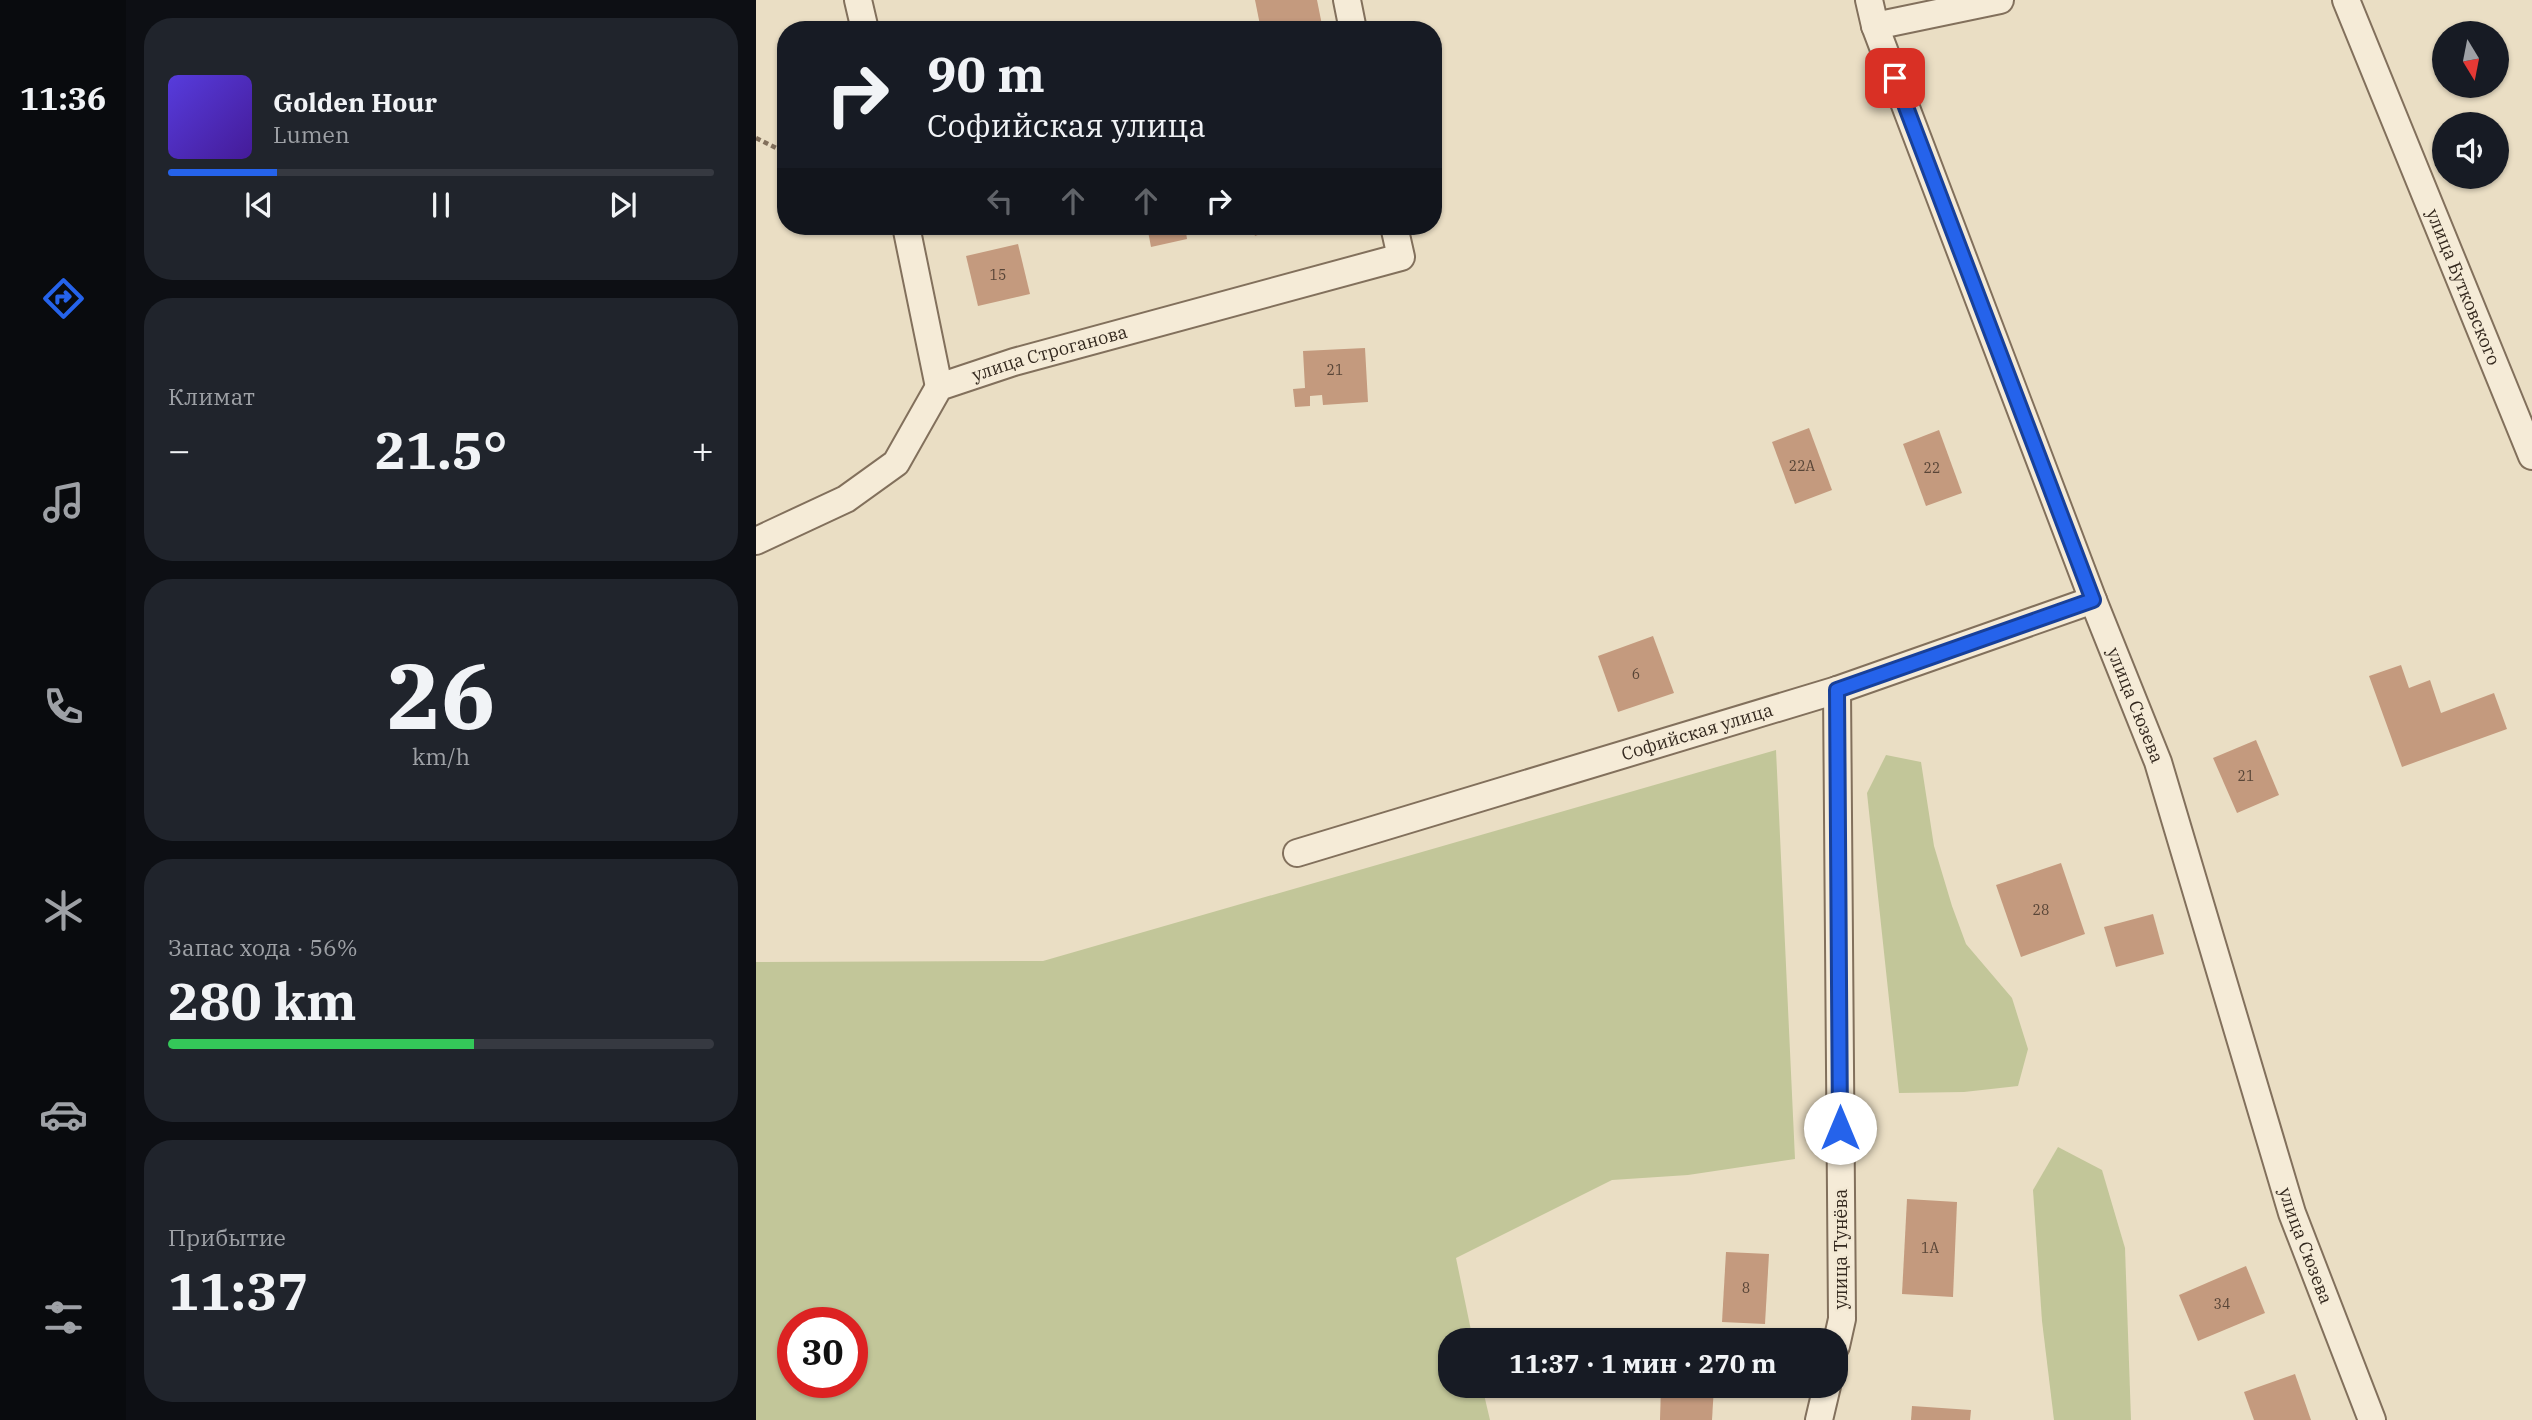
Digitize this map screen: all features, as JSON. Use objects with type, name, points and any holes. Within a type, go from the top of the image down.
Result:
[{"type":"street","points":[[858,0],[862,21]]},
{"type":"street","points":[[1347,0],[1351,21]]},
{"type":"street","name":"улица Сюзева","points":[[1869,0],[1875,26],[2093,600],[2158,762],[2292,1213],[2372,1420]]},
{"type":"street","points":[[1875,26],[2000,0]]},
{"type":"street","name":"улица Бутковского","points":[[2346,0],[2532,456]]},
{"type":"street","points":[[756,541],[846,499],[896,463],[939,387],[908,235]]},
{"type":"street","name":"улица Строганова","points":[[939,387],[1014,362],[1401,257],[1396,235]]},
{"type":"street","name":"Софийская улица","points":[[1297,853],[1837,690],[2093,600]]},
{"type":"street","name":"улица Тунёва","points":[[1837,690],[1840,1328]]},
{"type":"street","points":[[1819,1420],[1824,1398]]},
{"type":"path","points":[[756,138],[777,148]]},
{"type":"green space","points":[[1776,750],[1795,1159],[1688,1175],[1612,1180],[1456,1258],[1471,1328],[1438,1328],[1438,1398],[1485,1398],[1490,1420],[756,1420],[756,962],[1043,961]]},
{"type":"green space","points":[[1886,755],[1921,762],[1934,846],[1966,944],[2012,998],[2028,1049],[2018,1086],[1964,1092],[1899,1093],[1867,793]]},
{"type":"green space","points":[[2058,1147],[2102,1170],[2125,1248],[2131,1420],[2054,1420],[2042,1321],[2033,1190]]},
{"type":"building","points":[[1255,0],[1317,0],[1321,21],[1259,21]]},
{"type":"building","points":[[1149,235],[1186,235],[1187,239],[1151,247]]},
{"type":"building","points":[[1018,244],[1030,294],[978,306],[966,256]]},
{"type":"building","points":[[1365,348],[1368,402],[1323,405],[1322,395],[1310,396],[1310,406],[1295,407],[1293,389],[1305,388],[1303,351]]},
{"type":"building","points":[[1809,428],[1832,490],[1795,504],[1772,442]]},
{"type":"building","points":[[1939,430],[1962,493],[1926,506],[1903,444]]},
{"type":"building","points":[[1653,636],[1674,693],[1618,712],[1598,656]]},
{"type":"building","points":[[2401,665],[2409,688],[2430,680],[2441,713],[2494,693],[2507,729],[2402,767],[2369,676]]},
{"type":"building","points":[[2256,740],[2279,795],[2237,813],[2213,758]]},
{"type":"building","points":[[2061,863],[2085,934],[2021,957],[1996,885]]},
{"type":"building","points":[[2153,914],[2164,954],[2116,967],[2104,927]]},
{"type":"building","points":[[1907,1199],[1957,1202],[1953,1297],[1902,1294]]},
{"type":"building","points":[[1726,1252],[1769,1254],[1765,1324],[1722,1322]]},
{"type":"building","points":[[2246,1266],[2265,1313],[2198,1341],[2179,1295]]},
{"type":"building","points":[[2295,1374],[2311,1420],[2254,1420],[2244,1392]]},
{"type":"building","points":[[1661,1398],[1713,1398],[1712,1420],[1660,1420]]},
{"type":"building","points":[[1912,1406],[1971,1410],[1970,1420],[1911,1420]]},
{"type":"route","points":[[1840,1128],[1837,690],[2093,600],[1895,78]]}]
